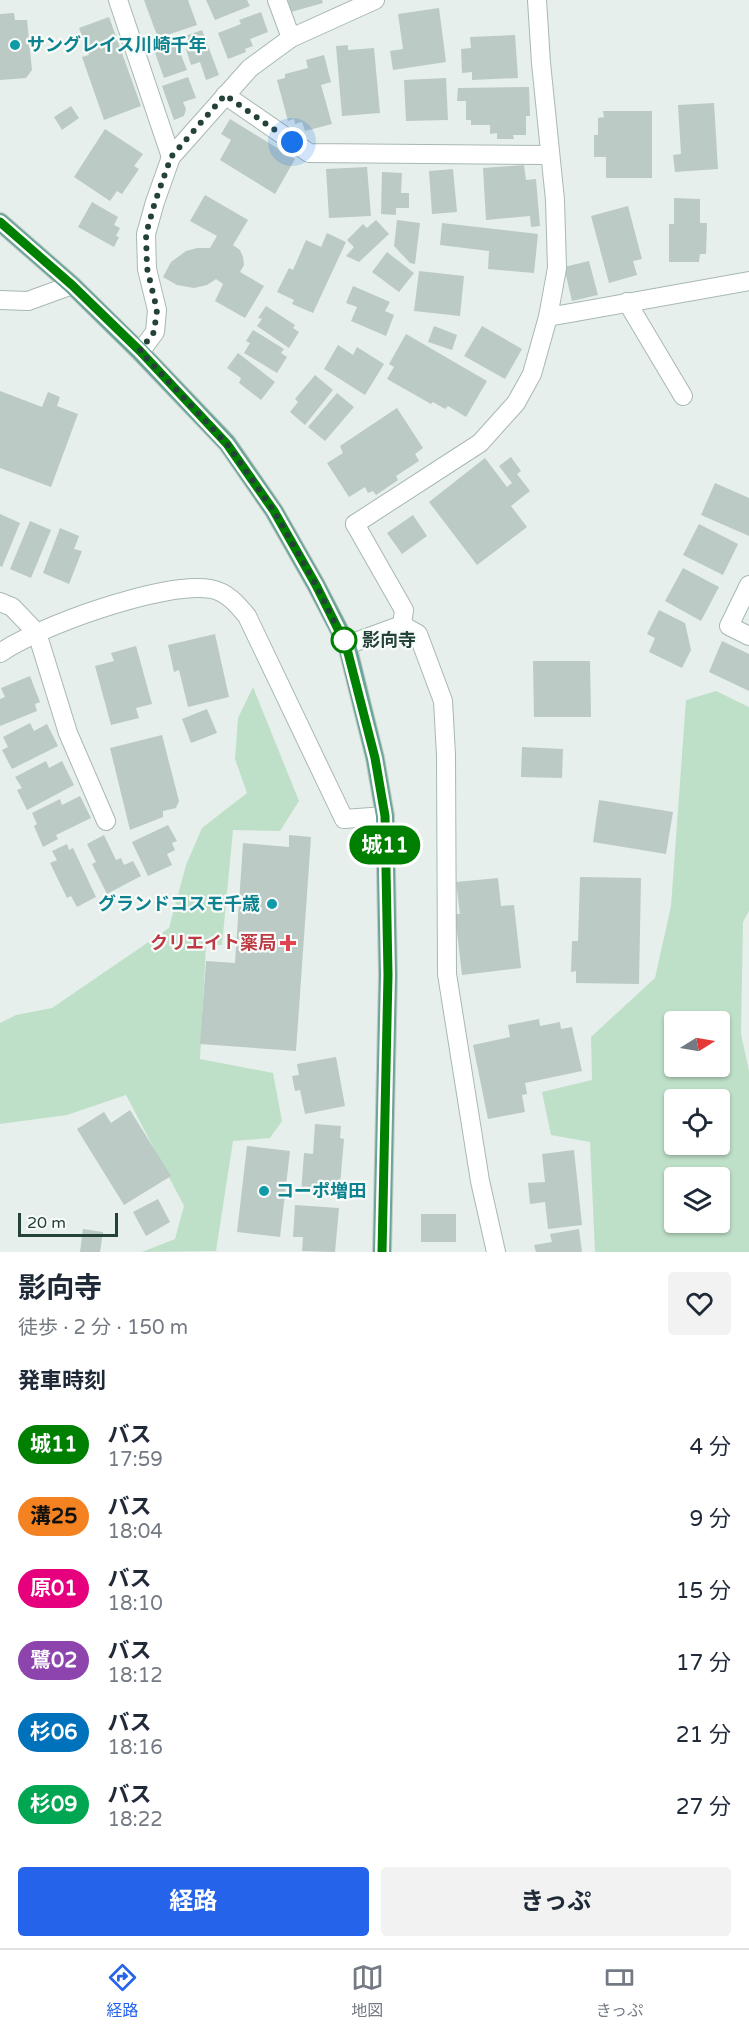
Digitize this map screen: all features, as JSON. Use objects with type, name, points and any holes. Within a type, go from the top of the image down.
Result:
[{"type":"main road","points":[[0,222],[72,285],[140,351],[227,444],[274,511],[316,585],[346,645],[375,758],[385,816],[388,975],[382,1252]]},
{"type":"street","points":[[118,0],[171,157]]},
{"type":"street","points":[[277,0],[291,38]]},
{"type":"street","points":[[140,351],[154,332],[157,310],[147,268],[146,234],[171,157],[250,68],[291,38],[375,0]]},
{"type":"street","points":[[402,625],[404,610],[355,524],[480,443],[516,403],[532,374],[548,317],[557,268],[555,200],[537,0]]},
{"type":"street","points":[[225,95],[309,153],[550,155]]},
{"type":"street","points":[[548,317],[749,280]]},
{"type":"street","points":[[0,300],[28,301],[72,285]]},
{"type":"street","points":[[627,302],[683,396]]},
{"type":"street","points":[[749,585],[729,626],[749,636]]},
{"type":"street","points":[[0,653],[13,643],[65,621],[136,598],[177,589],[211,589],[232,598],[247,615],[344,819],[385,816]]},
{"type":"street","points":[[0,602],[12,607],[37,633],[68,733],[106,821]]},
{"type":"street","points":[[346,645],[402,625],[418,634],[443,701],[446,755],[447,974],[480,1181],[496,1252]]},
{"type":"green space","points":[[253,687],[299,801],[280,831],[233,830],[222,945],[206,945],[200,1059],[273,1073],[282,1121],[270,1138],[233,1141],[216,1251],[142,1252],[175,1239],[184,1206],[126,1095],[67,1115],[0,1124],[0,1023],[16,1015],[52,1008],[169,928],[186,865],[202,828],[247,793],[235,759],[238,718]]},
{"type":"green space","points":[[716,691],[749,707],[749,911],[743,922],[741,1034],[749,1071],[749,1252],[595,1252],[590,1142],[551,1135],[542,1092],[592,1080],[591,1037],[655,978],[671,906],[686,700]]},
{"type":"building","points":[[144,0],[188,0],[197,25],[158,38]]},
{"type":"building","points":[[206,0],[247,0],[250,6],[215,20]]},
{"type":"building","points":[[288,0],[322,0],[323,3],[291,12]]},
{"type":"building","points":[[439,8],[446,62],[393,70],[390,51],[403,49],[398,14]]},
{"type":"building","points":[[261,12],[268,32],[250,39],[253,46],[245,49],[246,52],[228,59],[218,33],[241,24],[239,20]]},
{"type":"building","name":"サングレイス川崎千年","points":[[14,13],[15,20],[27,20],[32,70],[26,78],[0,80],[0,14]]},
{"type":"building","points":[[109,17],[141,106],[104,120],[82,57],[89,55],[79,28]]},
{"type":"building","points":[[202,30],[219,75],[206,80],[200,62],[191,65],[186,49],[189,48],[185,36]]},
{"type":"building","points":[[515,35],[518,78],[472,80],[472,72],[462,73],[461,49],[471,48],[470,37]]},
{"type":"building","points":[[176,42],[187,70],[164,78],[154,50]]},
{"type":"building","points":[[348,45],[348,50],[374,48],[380,113],[342,116],[336,46]]},
{"type":"building","points":[[324,55],[331,82],[321,85],[332,124],[305,131],[302,122],[295,124],[294,119],[288,121],[277,80],[285,78],[285,74],[308,68],[306,60]]},
{"type":"building","points":[[188,77],[196,98],[183,102],[186,109],[184,116],[174,120],[162,86]]},
{"type":"building","points":[[446,78],[448,120],[406,121],[404,80]]},
{"type":"building","points":[[529,87],[530,116],[526,116],[526,135],[513,135],[514,139],[497,139],[497,133],[490,134],[490,125],[471,125],[471,120],[466,120],[466,101],[457,101],[458,88]]},
{"type":"building","points":[[714,103],[718,169],[675,172],[673,155],[681,154],[678,105]]},
{"type":"building","points":[[71,106],[79,118],[62,130],[54,117]]},
{"type":"building","points":[[603,111],[652,111],[652,178],[606,178],[606,157],[594,157],[594,135],[598,135],[598,118],[604,117]]},
{"type":"building","points":[[230,119],[295,159],[275,194],[220,160],[231,140],[221,134]]},
{"type":"building","points":[[105,129],[143,154],[134,166],[139,169],[122,194],[117,191],[110,201],[74,177]]},
{"type":"building","points":[[524,165],[526,180],[536,179],[540,226],[531,227],[530,216],[486,220],[483,168]]},
{"type":"building","points":[[367,167],[371,216],[329,218],[326,169]]},
{"type":"building","points":[[453,169],[457,212],[432,214],[429,171]]},
{"type":"building","points":[[382,172],[402,173],[401,193],[409,193],[409,208],[396,208],[396,215],[381,214]]},
{"type":"building","points":[[205,195],[248,220],[233,245],[240,250],[243,257],[244,265],[240,272],[264,286],[245,318],[215,301],[223,284],[216,279],[207,285],[194,288],[177,285],[163,277],[171,262],[186,251],[210,248],[217,236],[190,221]]},
{"type":"building","points":[[674,198],[700,199],[700,223],[707,223],[706,254],[700,254],[699,262],[669,262],[669,224],[674,224]]},
{"type":"building","points":[[92,202],[118,217],[114,225],[120,228],[116,236],[119,237],[114,247],[78,227]]},
{"type":"building","points":[[628,206],[642,259],[633,261],[637,275],[609,283],[591,216]]},
{"type":"building","points":[[376,220],[389,234],[359,262],[346,256],[354,247],[347,240],[363,224],[367,228]]},
{"type":"building","points":[[397,220],[420,223],[415,264],[410,263],[394,246]]},
{"type":"building","points":[[442,223],[538,234],[534,273],[488,269],[489,251],[440,245]]},
{"type":"building","points":[[327,233],[346,242],[313,313],[292,304],[294,300],[277,292],[289,268],[293,270],[306,240],[321,247]]},
{"type":"building","points":[[387,252],[414,273],[399,292],[372,272]]},
{"type":"building","points":[[589,261],[598,295],[572,301],[564,267]]},
{"type":"building","points":[[419,271],[464,276],[460,316],[414,311]]},
{"type":"building","points":[[353,286],[390,302],[385,311],[394,315],[386,336],[351,321],[357,307],[346,303]]},
{"type":"building","points":[[266,306],[295,325],[293,328],[299,332],[289,348],[257,326],[262,319],[258,318]]},
{"type":"building","points":[[434,326],[457,335],[452,350],[428,342]]},
{"type":"building","points":[[482,326],[522,349],[505,379],[464,356]]},
{"type":"building","points":[[253,330],[284,349],[281,353],[287,357],[277,373],[244,353],[250,343],[246,341]]},
{"type":"building","points":[[406,334],[487,381],[466,417],[448,406],[445,409],[433,402],[431,404],[387,379],[394,367],[389,364]]},
{"type":"building","points":[[338,345],[353,355],[357,347],[384,364],[365,395],[324,369]]},
{"type":"building","points":[[238,353],[275,382],[261,400],[239,383],[241,378],[227,368]]},
{"type":"building","points":[[315,375],[333,390],[305,425],[290,412],[298,402],[295,399]]},
{"type":"building","points":[[0,391],[42,407],[48,392],[60,397],[57,406],[78,414],[51,487],[0,468]]},
{"type":"building","points":[[337,393],[354,407],[325,441],[308,427]]},
{"type":"building","points":[[397,408],[423,448],[415,454],[419,461],[396,476],[398,480],[376,495],[373,491],[368,493],[365,487],[349,497],[327,463],[343,453],[340,446]]},
{"type":"building","points":[[511,457],[521,471],[517,474],[530,491],[511,506],[527,527],[477,565],[429,502],[485,458],[507,487],[512,483],[499,466]]},
{"type":"building","points":[[715,483],[749,498],[749,536],[701,515]]},
{"type":"building","points":[[0,514],[20,523],[2,567],[0,566]]},
{"type":"building","points":[[413,515],[427,536],[402,554],[387,533]]},
{"type":"building","points":[[30,521],[51,530],[31,578],[10,569]]},
{"type":"building","points":[[699,524],[738,544],[723,575],[683,555]]},
{"type":"building","points":[[60,528],[79,536],[74,549],[82,551],[69,584],[43,573]]},
{"type":"building","points":[[683,568],[719,587],[701,621],[665,601]]},
{"type":"building","points":[[659,610],[685,623],[691,650],[682,668],[649,652],[655,638],[647,634]]},
{"type":"building","points":[[215,634],[229,697],[188,707],[179,670],[174,672],[168,645]]},
{"type":"building","points":[[722,641],[749,654],[749,691],[709,672]]},
{"type":"building","points":[[136,646],[152,704],[136,708],[139,718],[111,725],[95,666],[114,661],[111,653]]},
{"type":"building","points":[[533,661],[590,661],[591,717],[534,717]]},
{"type":"building","points":[[30,676],[40,702],[35,704],[37,711],[0,726],[0,699],[5,697],[1,688]]},
{"type":"building","points":[[207,709],[217,733],[191,743],[182,719]]},
{"type":"building","points":[[30,723],[34,731],[47,724],[58,746],[12,769],[2,750],[8,747],[3,737]]},
{"type":"building","points":[[162,735],[179,801],[176,808],[163,811],[163,817],[130,830],[110,748]]},
{"type":"building","points":[[522,747],[563,749],[562,778],[521,777]]},
{"type":"building","points":[[46,761],[49,768],[62,761],[74,785],[27,810],[17,790],[22,788],[15,777]]},
{"type":"building","points":[[80,796],[91,818],[56,835],[58,839],[43,847],[34,826],[37,824],[32,813],[60,799],[62,805]]},
{"type":"building","points":[[599,800],[673,812],[666,854],[593,842]]},
{"type":"building","points":[[168,825],[177,841],[172,843],[175,850],[167,854],[172,865],[148,876],[132,842]]},
{"type":"building","points":[[104,835],[116,860],[121,858],[124,865],[133,861],[141,876],[107,894],[92,864],[96,862],[87,844]]},
{"type":"building","name":"グランドコスモ千歳","points":[[289,835],[311,837],[296,1051],[200,1044],[206,961],[235,963],[243,843],[289,847]]},
{"type":"building","points":[[67,844],[69,850],[73,848],[96,897],[77,907],[71,896],[67,898],[50,863],[57,860],[52,851]]},
{"type":"building","points":[[580,877],[641,878],[639,984],[576,983],[576,971],[571,972],[572,941],[578,941]]},
{"type":"building","points":[[498,878],[501,906],[514,905],[521,968],[462,975],[455,914],[460,914],[456,882]]},
{"type":"building","points":[[539,1019],[540,1026],[560,1022],[561,1029],[572,1027],[582,1071],[525,1083],[527,1094],[522,1095],[525,1112],[488,1119],[473,1045],[510,1037],[508,1025]]},
{"type":"building","points":[[336,1057],[345,1106],[305,1114],[300,1090],[295,1091],[292,1076],[299,1075],[297,1064]]},
{"type":"building","points":[[130,1110],[171,1176],[124,1205],[77,1129],[104,1112],[111,1123]]},
{"type":"building","points":[[315,1124],[341,1126],[340,1138],[344,1139],[339,1196],[301,1193],[304,1153],[313,1154]]},
{"type":"building","name":"コーポ増田","points":[[247,1146],[290,1151],[280,1237],[237,1232]]},
{"type":"building","points":[[574,1150],[582,1225],[548,1229],[545,1202],[530,1204],[528,1183],[545,1182],[542,1154]]},
{"type":"building","points":[[158,1199],[170,1222],[146,1236],[133,1212]]},
{"type":"building","points":[[295,1205],[339,1208],[335,1252],[302,1251],[303,1237],[293,1237]]},
{"type":"building","points":[[421,1214],[456,1214],[456,1242],[421,1242]]},
{"type":"building","points":[[83,1229],[103,1232],[100,1252],[80,1252]]},
{"type":"building","points":[[579,1229],[582,1252],[536,1252],[534,1245],[552,1242],[550,1234]]},
{"type":"bus line","name":"城11","points":[[0,222],[72,285],[140,351],[227,444],[274,511],[316,585],[346,645],[375,758],[385,816],[388,975],[382,1252]]},
{"type":"place","name":"サングレイス川崎千年","points":[[15,45]]},
{"type":"place","name":"影向寺","points":[[344,640]]},
{"type":"place","name":"グランドコスモ千歳","points":[[272,904]]},
{"type":"place","name":"クリエイト薬局","points":[[288,943]]},
{"type":"place","name":"コーポ増田","points":[[264,1191]]},
{"type":"route","points":[[292,142],[225,95],[171,157],[146,234],[147,268],[157,310],[154,332],[140,351],[227,444],[274,511],[316,585],[346,645],[344,640]]}]
